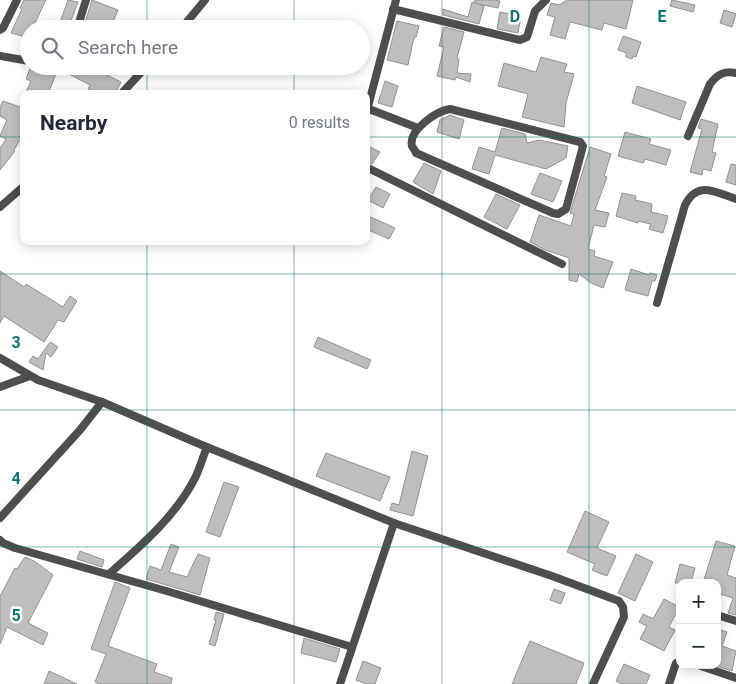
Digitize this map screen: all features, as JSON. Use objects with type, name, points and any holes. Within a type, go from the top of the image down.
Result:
[{"type":"street","points":[[0,30],[4,28],[17,0]]},
{"type":"street","points":[[80,20],[86,0]]},
{"type":"street","points":[[188,20],[205,0]]},
{"type":"street","points":[[370,104],[396,0]]},
{"type":"street","points":[[393,9],[520,40],[527,37],[535,11],[546,0]]},
{"type":"street","points":[[0,56],[20,59]]},
{"type":"street","points":[[688,136],[710,84],[715,77],[720,73],[736,73]]},
{"type":"street","points":[[125,90],[139,75]]},
{"type":"street","points":[[450,109],[580,142],[583,146],[566,209],[558,214],[553,213],[416,153],[412,145],[413,137],[418,128],[437,113],[450,109]]},
{"type":"street","points":[[370,113],[418,128]]},
{"type":"street","points":[[370,168],[562,264]]},
{"type":"street","points":[[0,207],[20,190]]},
{"type":"street","points":[[657,303],[684,205],[689,196],[696,190],[709,190],[736,199]]},
{"type":"street","points":[[0,358],[30,376],[102,402],[394,523],[552,576],[619,601],[624,607],[624,617],[593,684]]},
{"type":"street","points":[[0,387],[30,376]]},
{"type":"street","points":[[0,518],[80,430],[102,402]]},
{"type":"street","points":[[109,574],[157,530],[172,512],[193,482],[207,447]]},
{"type":"street","points":[[340,684],[394,523]]},
{"type":"street","points":[[0,540],[15,548],[352,646]]},
{"type":"street","points":[[721,616],[736,621]]},
{"type":"street","points":[[669,684],[676,663]]},
{"type":"street","points":[[708,669],[732,679]]},
{"type":"building","points":[[24,0],[46,0],[36,20],[20,20],[20,36],[11,33],[22,9],[20,8]]},
{"type":"building","points":[[68,0],[78,2],[71,20],[61,20]]},
{"type":"building","points":[[92,0],[118,10],[114,20],[86,20]]},
{"type":"building","points":[[475,0],[500,1],[498,8],[474,3]]},
{"type":"building","points":[[567,0],[633,0],[626,29],[604,23],[602,30],[570,22],[565,39],[550,35],[555,17],[547,15],[551,3],[559,5]]},
{"type":"building","points":[[672,0],[695,5],[693,12],[670,6]]},
{"type":"building","points":[[472,2],[484,6],[479,24],[443,15],[443,9],[468,17]]},
{"type":"building","points":[[724,10],[736,14],[732,27],[720,23]]},
{"type":"building","points":[[500,12],[521,16],[518,33],[497,29]]},
{"type":"building","points":[[397,21],[419,26],[416,37],[414,37],[408,65],[387,60]]},
{"type":"building","points":[[444,27],[464,32],[457,58],[459,59],[457,73],[471,74],[470,82],[456,77],[455,80],[437,76],[444,47],[439,46]]},
{"type":"building","points":[[623,36],[641,42],[636,57],[633,56],[632,59],[626,57],[627,53],[618,50]]},
{"type":"building","points":[[541,57],[567,64],[564,72],[574,74],[566,103],[564,127],[522,117],[528,94],[498,86],[504,63],[536,72]]},
{"type":"building","points":[[28,75],[56,75],[50,90],[27,90],[31,81],[26,79]]},
{"type":"building","points":[[71,75],[107,75],[121,82],[117,90],[90,90],[88,89],[90,85]]},
{"type":"building","points":[[385,81],[398,86],[392,107],[378,103]]},
{"type":"building","points":[[637,86],[686,102],[680,120],[632,103]]},
{"type":"building","points":[[3,101],[20,107],[20,140],[15,151],[0,170],[0,148],[6,139],[0,136],[7,120],[0,116],[0,107]]},
{"type":"building","points":[[450,115],[464,120],[459,139],[437,132],[440,120]]},
{"type":"building","points":[[701,119],[718,124],[712,152],[716,153],[711,171],[703,169],[702,175],[690,172],[702,129],[698,128]]},
{"type":"building","points":[[502,128],[525,134],[527,143],[539,140],[568,146],[566,158],[546,169],[495,155],[489,174],[472,169],[479,147],[495,152]]},
{"type":"building","points":[[625,132],[651,139],[649,144],[671,150],[666,165],[645,159],[643,163],[618,156]]},
{"type":"building","points":[[370,147],[380,152],[372,164],[370,163]]},
{"type":"building","points":[[590,147],[611,154],[604,176],[607,177],[595,210],[609,213],[605,227],[594,225],[588,249],[595,251],[594,256],[613,262],[603,288],[591,283],[579,274],[577,282],[569,280],[569,258],[545,250],[530,242],[539,215],[571,226],[574,214],[570,213]]},
{"type":"building","points":[[424,163],[441,171],[433,194],[413,182]]},
{"type":"building","points":[[731,164],[736,165],[736,185],[726,182]]},
{"type":"building","points":[[540,173],[562,181],[553,202],[531,194]]},
{"type":"building","points":[[376,187],[390,194],[383,208],[370,201],[370,197]]},
{"type":"building","points":[[622,193],[636,196],[635,200],[652,204],[651,212],[668,216],[663,233],[649,229],[651,224],[638,221],[638,223],[616,216]]},
{"type":"building","points":[[496,194],[520,205],[507,229],[484,217]]},
{"type":"building","points":[[370,217],[395,228],[389,239],[370,231]]},
{"type":"building","points":[[631,269],[649,275],[650,273],[657,275],[655,281],[652,281],[648,296],[625,290]]},
{"type":"building","points":[[0,271],[24,287],[26,284],[63,307],[70,296],[77,301],[64,322],[58,320],[44,342],[4,316],[0,323]]},
{"type":"building","points":[[318,337],[371,360],[367,369],[314,347]]},
{"type":"building","points":[[50,342],[58,347],[51,357],[46,353],[43,370],[29,362],[33,356],[38,359]]},
{"type":"building","points":[[412,451],[428,456],[413,516],[390,510],[392,503],[399,505]]},
{"type":"building","points":[[326,453],[390,477],[380,501],[316,476]]},
{"type":"building","points":[[224,482],[239,487],[220,537],[206,532]]},
{"type":"building","points":[[585,511],[609,522],[597,548],[616,556],[607,576],[592,570],[595,564],[567,552]]},
{"type":"building","points":[[716,541],[735,546],[727,575],[736,578],[736,615],[728,613],[733,598],[721,594],[721,579],[704,579]]},
{"type":"building","points":[[171,544],[179,547],[169,572],[187,577],[198,554],[210,558],[200,595],[146,579],[150,566],[161,570]]},
{"type":"building","points":[[80,551],[104,560],[102,567],[77,559]]},
{"type":"building","points":[[636,554],[653,562],[635,601],[618,593]]},
{"type":"building","points":[[25,557],[34,561],[53,575],[28,623],[48,633],[43,645],[7,627],[0,644],[0,596],[15,568],[17,569]]},
{"type":"building","points":[[680,564],[695,568],[692,579],[676,579]]},
{"type":"building","points":[[115,582],[130,588],[108,646],[157,664],[154,672],[172,678],[171,684],[99,684],[95,682],[106,654],[91,649]]},
{"type":"building","points":[[554,589],[565,593],[561,604],[550,600]]},
{"type":"building","points":[[664,599],[676,605],[676,613],[669,627],[675,630],[664,651],[640,639],[647,626],[639,622],[643,614],[653,619]]},
{"type":"building","points":[[216,612],[224,614],[215,646],[209,644],[216,620],[214,620]]},
{"type":"building","points":[[721,630],[727,632],[722,646],[736,651],[732,671],[721,667]]},
{"type":"building","points":[[304,638],[340,649],[336,662],[301,653]]},
{"type":"building","points":[[530,641],[584,663],[576,684],[512,684]]},
{"type":"building","points":[[363,661],[381,668],[375,684],[367,684],[356,680]]},
{"type":"building","points":[[624,664],[650,675],[646,684],[622,684],[616,681]]},
{"type":"building","points":[[49,671],[77,684],[44,684]]}]
